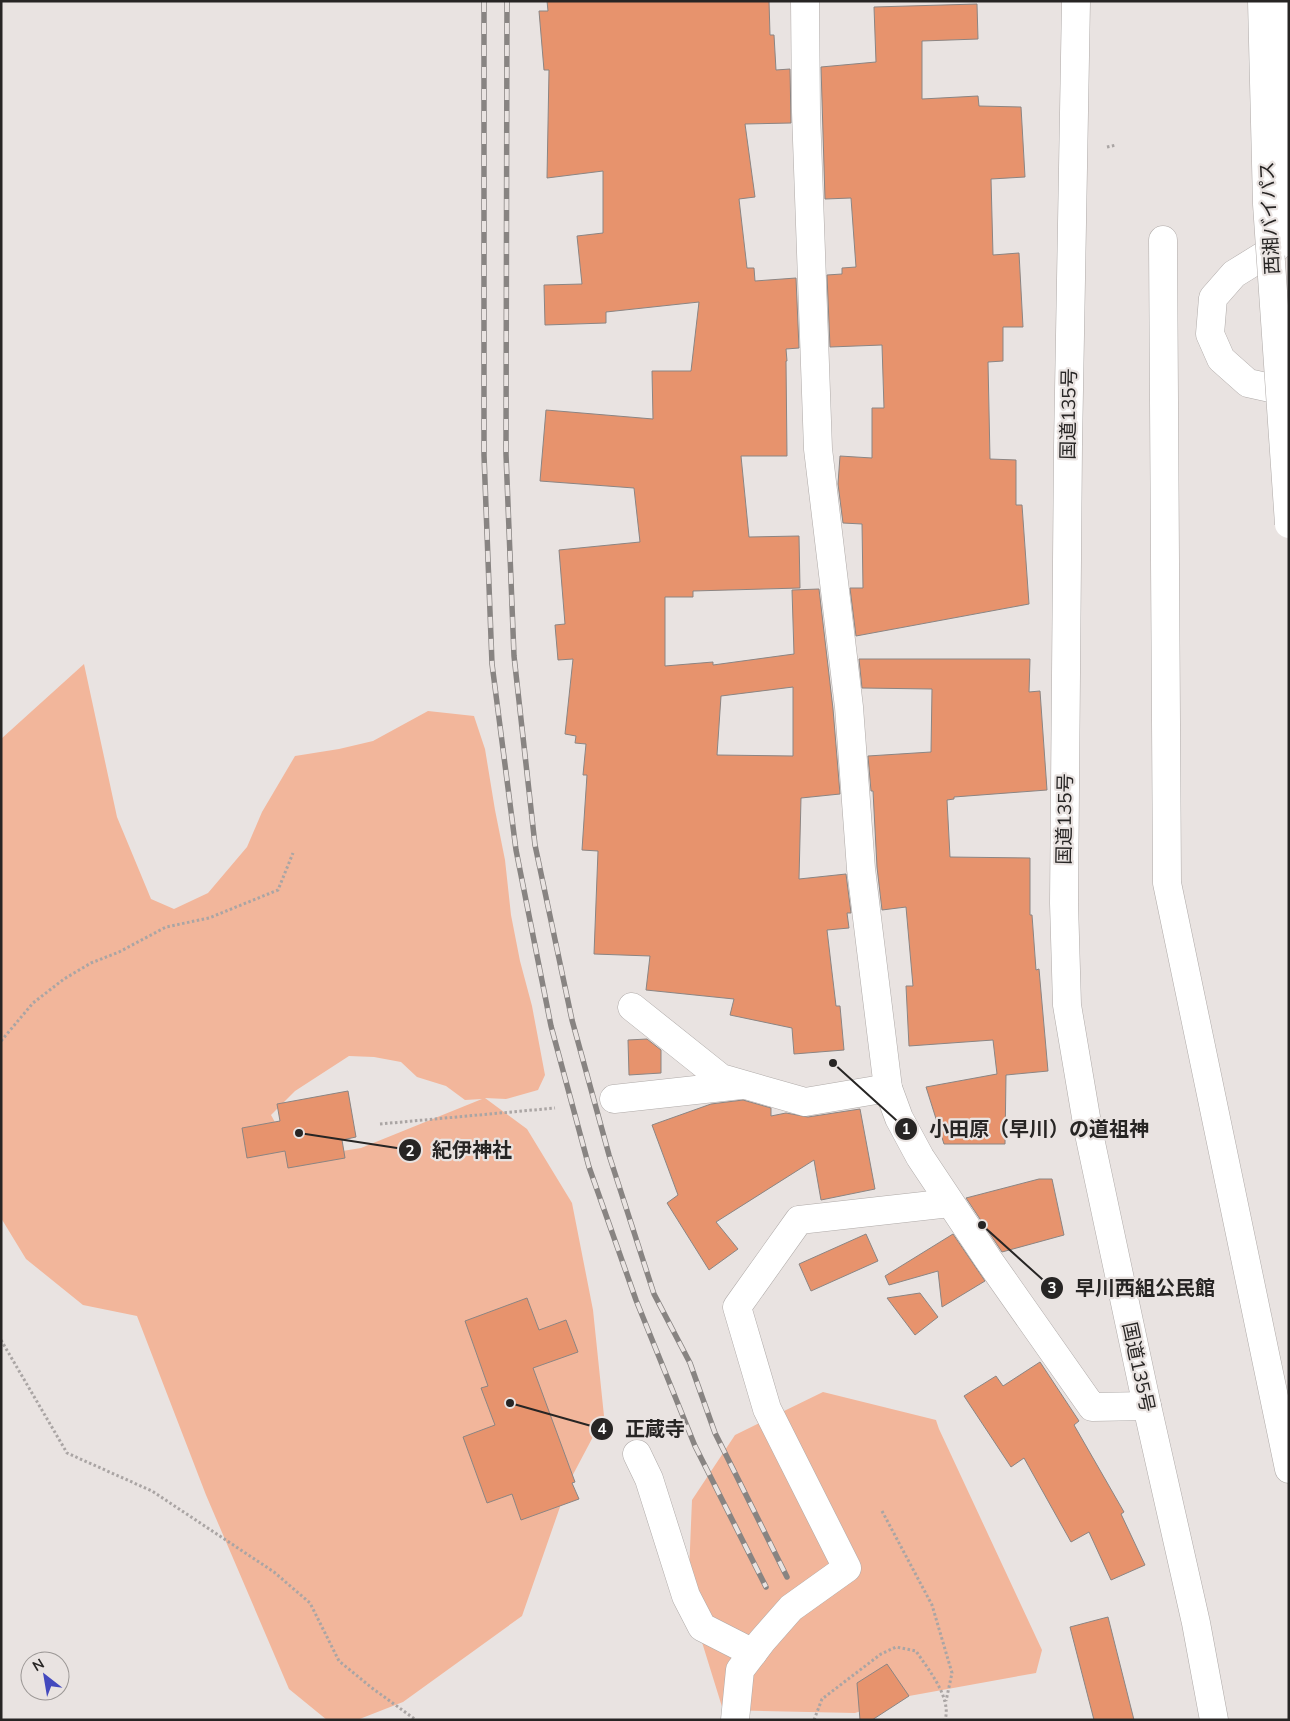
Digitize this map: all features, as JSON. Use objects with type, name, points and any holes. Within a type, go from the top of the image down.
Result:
[{"type":"main road","points":[[805,1],[806,122],[818,449],[849,707],[861,869],[888,1088],[899,1118],[920,1157],[1092,1407],[1147,1406]]},
{"type":"main road","name":"国道135号","points":[[1076,1],[1068,446],[1064,903],[1067,1005],[1088,1129],[1147,1406],[1196,1623],[1214,1720]]},
{"type":"main road","name":"西湘バイパス","points":[[1262,1],[1267,204],[1289,524]]},
{"type":"main road","name":"西湘バイパス","points":[[1282,1],[1289,258]]},
{"type":"main road","points":[[1289,226],[1276,248],[1234,274],[1213,298],[1210,334],[1221,359],[1248,383],[1284,391],[1289,388]]},
{"type":"main road","points":[[1163,240],[1167,883],[1289,1469]]},
{"type":"main road","points":[[632,1007],[721,1078],[805,1102],[888,1088]]},
{"type":"main road","points":[[614,1099],[745,1084]]},
{"type":"main road","points":[[735,1720],[740,1670],[791,1608],[847,1568],[768,1409],[737,1307],[799,1220],[950,1203]]},
{"type":"main road","points":[[637,1454],[649,1479],[686,1596],[702,1627],[753,1653]]},
{"type":"main road","name":"国道135号","points":[[1196,1623],[1225,1720]]},
{"type":"path","points":[[1,1042],[33,1003],[64,979],[91,963],[119,952],[166,927],[209,918],[278,890],[293,853]]},
{"type":"path","points":[[380,1124],[555,1108]]},
{"type":"path","points":[[1,1340],[67,1454],[152,1491],[274,1572],[310,1603],[339,1661],[416,1720]]},
{"type":"path","points":[[882,1511],[932,1605],[952,1673],[946,1702],[947,1715],[945,1720]]},
{"type":"path","points":[[814,1720],[822,1699],[881,1654],[896,1647],[916,1651],[935,1679],[946,1702]]},
{"type":"shaded area","points":[[84,664],[117,817],[151,899],[174,909],[208,893],[247,847],[262,812],[295,756],[373,741],[428,711],[474,716],[485,749],[505,860],[511,915],[520,961],[532,1006],[545,1075],[538,1090],[506,1099],[485,1098],[527,1129],[572,1203],[593,1310],[604,1416],[568,1484],[522,1616],[403,1702],[357,1720],[327,1720],[289,1689],[206,1495],[137,1316],[83,1305],[26,1259],[1,1218],[1,739]],"holes":[[[349,1056],[374,1057],[401,1062],[417,1077],[446,1086],[465,1100],[482,1099],[361,1148],[318,1155],[287,1144],[271,1115],[295,1091]]]},
{"type":"shaded area","points":[[823,1392],[936,1420],[1042,1650],[1036,1673],[909,1696],[855,1713],[723,1710],[688,1597],[692,1500],[735,1435]]},
{"type":"building","points":[[547,1],[769,1],[770,35],[774,35],[776,70],[790,69],[791,123],[745,124],[755,197],[739,199],[747,268],[754,268],[755,281],[796,278],[799,348],[786,349],[787,456],[741,456],[749,537],[799,536],[800,588],[693,591],[693,597],[665,597],[665,666],[713,662],[713,665],[794,654],[792,590],[819,589],[833,709],[840,794],[801,798],[799,879],[846,874],[851,913],[847,913],[849,928],[827,930],[836,1006],[840,1006],[844,1050],[794,1054],[792,1028],[730,1015],[734,999],[646,990],[650,956],[594,954],[598,851],[582,850],[587,775],[583,775],[586,744],[575,743],[576,736],[565,734],[573,659],[558,660],[555,625],[565,624],[559,550],[640,542],[634,488],[540,481],[546,410],[653,419],[652,371],[691,371],[699,302],[606,312],[606,323],[545,325],[544,285],[582,284],[577,236],[603,233],[603,171],[547,178],[549,70],[544,70],[539,11],[548,11]],"holes":[[[793,687],[793,756],[717,755],[721,696]]]},
{"type":"building","points":[[977,4],[978,39],[922,41],[922,99],[978,96],[979,106],[1021,107],[1025,177],[991,179],[993,255],[1019,253],[1023,327],[1003,327],[1003,361],[988,362],[990,459],[1016,460],[1016,505],[1022,505],[1029,604],[856,636],[850,588],[863,588],[862,524],[843,523],[838,484],[840,456],[872,458],[872,408],[884,408],[882,345],[830,347],[827,275],[842,274],[842,268],[856,267],[851,198],[825,199],[821,67],[876,62],[874,7]]},
{"type":"building","points":[[859,659],[1030,659],[1029,692],[1040,691],[1047,790],[954,797],[954,799],[947,800],[950,857],[1030,858],[1030,915],[1032,915],[1036,970],[1039,969],[1048,1071],[1006,1075],[1005,1144],[944,1144],[926,1087],[997,1074],[993,1040],[909,1046],[906,986],[913,986],[906,907],[882,910],[877,867],[873,791],[871,791],[868,756],[931,752],[932,689],[862,688]]},
{"type":"building","points":[[647,1039],[661,1050],[661,1073],[629,1075],[628,1040]]},
{"type":"building","points":[[348,1091],[356,1137],[342,1140],[345,1158],[288,1168],[285,1151],[247,1158],[242,1128],[280,1121],[277,1104]]},
{"type":"building","points":[[743,1100],[771,1108],[771,1116],[786,1113],[808,1117],[860,1109],[875,1189],[821,1200],[814,1160],[716,1222],[738,1249],[709,1270],[667,1203],[678,1195],[652,1125],[711,1104]]},
{"type":"building","points":[[1039,1179],[1052,1179],[1064,1235],[1002,1252],[966,1198]]},
{"type":"building","points":[[866,1234],[878,1261],[811,1291],[799,1264]]},
{"type":"building","points":[[953,1234],[985,1281],[942,1307],[938,1271],[889,1285],[885,1276]]},
{"type":"building","points":[[920,1293],[938,1317],[915,1335],[887,1298]]},
{"type":"building","points":[[527,1298],[539,1330],[566,1320],[578,1352],[533,1368],[575,1482],[572,1483],[579,1499],[521,1520],[512,1494],[487,1503],[463,1437],[495,1425],[481,1388],[488,1386],[465,1321]]},
{"type":"building","points":[[1040,1362],[1079,1421],[1074,1425],[1124,1512],[1121,1514],[1145,1565],[1111,1580],[1089,1532],[1071,1542],[1024,1458],[1011,1467],[964,1396],[996,1376],[1003,1386]]},
{"type":"building","points":[[1108,1617],[1134,1720],[1094,1720],[1070,1627]]},
{"type":"building","points":[[887,1664],[909,1696],[872,1720],[860,1720],[857,1683]]},
{"type":"railway","points":[[484,1],[484,455],[492,664],[516,850],[551,1026],[589,1167],[636,1300],[695,1446],[766,1587]]},
{"type":"railway","points":[[507,1],[506,454],[514,656],[535,845],[572,1020],[609,1155],[654,1294],[690,1363],[715,1433],[787,1577]]},
{"type":"place","name":"小田原（早川）の道祖神","points":[[833,1063]]},
{"type":"place","name":"紀伊神社","points":[[299,1133]]},
{"type":"place","name":"早川西組公民館","points":[[982,1225]]},
{"type":"place","name":"正蔵寺","points":[[510,1403]]}]
